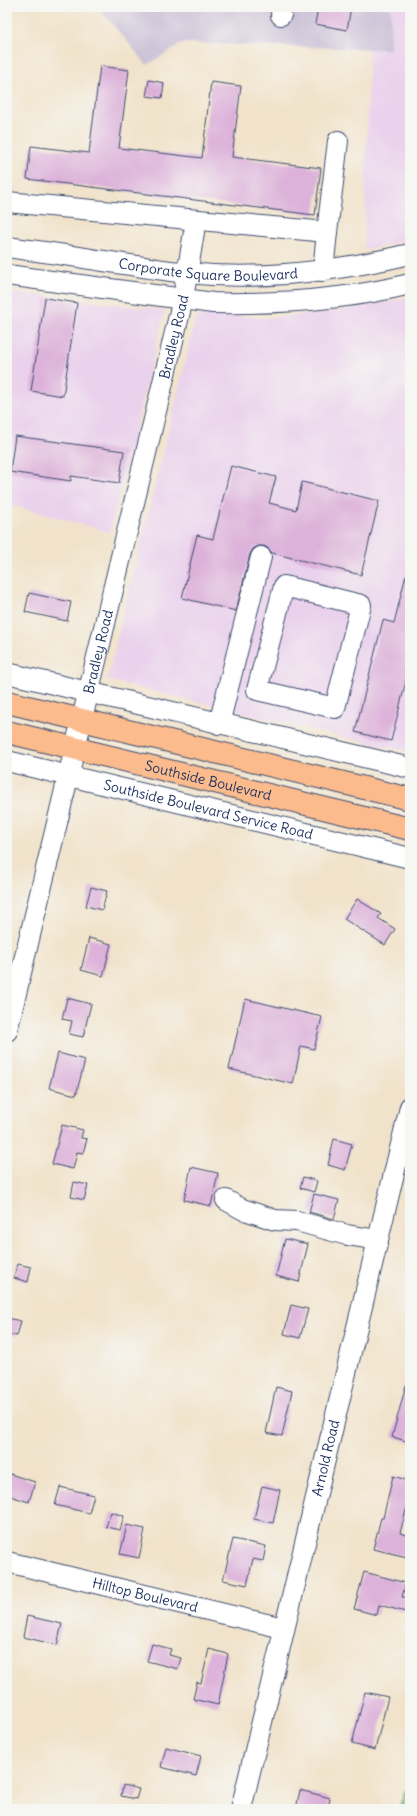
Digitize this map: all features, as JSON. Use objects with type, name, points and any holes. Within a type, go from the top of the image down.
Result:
[{"type":"highway","name":"Southside Boulevard","points":[[7,702],[410,799]]},
{"type":"highway","name":"Southside Boulevard","points":[[7,732],[410,829]]},
{"type":"street","points":[[322,271],[338,141]]},
{"type":"street","points":[[7,202],[327,232]]},
{"type":"street","name":"Bradley Road","points":[[7,1031],[184,299],[196,220]]},
{"type":"street","name":"Corporate Square Boulevard","points":[[7,247],[188,274],[281,274],[322,271],[370,264],[410,254]]},
{"type":"street","name":"Corporate Square Boulevard","points":[[7,275],[213,303],[296,301],[359,294],[410,284]]},
{"type":"street","points":[[219,724],[260,557]]},
{"type":"street","points":[[284,586],[361,605],[335,708],[257,690],[269,640],[284,586]]},
{"type":"street","points":[[242,634],[269,640]]},
{"type":"street","points":[[7,673],[410,768]]},
{"type":"street","name":"Southside Boulevard Service Road","points":[[7,761],[410,858]]},
{"type":"street","name":"Arnold Road","points":[[241,1809],[283,1628],[410,1107]]},
{"type":"street","points":[[226,1200],[242,1209],[275,1220],[297,1221],[347,1235],[378,1240]]},
{"type":"street","name":"Hilltop Boulevard","points":[[7,1562],[283,1628]]},
{"type":"shaded area","points":[[98,7],[391,7],[390,49],[183,43],[147,65]]},
{"type":"shaded area","points":[[391,7],[410,7],[410,241],[364,250],[369,49],[390,48]]},
{"type":"shaded area","points":[[7,292],[165,310],[110,532],[7,504]]},
{"type":"shaded area","points":[[410,297],[410,752],[107,680],[196,318],[206,313],[269,318],[336,311]]},
{"type":"green space","points":[[410,1779],[410,1809],[398,1809]]},
{"type":"building","points":[[318,7],[351,7],[347,30],[315,24]]},
{"type":"building","points":[[100,66],[129,70],[119,148],[202,158],[211,82],[241,86],[232,157],[321,168],[315,215],[27,179],[31,146],[89,153]]},
{"type":"building","points":[[149,80],[164,83],[162,98],[146,96]]},
{"type":"building","points":[[45,298],[77,303],[63,396],[31,391]]},
{"type":"building","points":[[15,436],[124,451],[119,483],[71,476],[71,481],[10,472]]},
{"type":"building","points":[[231,466],[276,477],[269,503],[296,510],[302,482],[379,501],[361,575],[272,553],[264,546],[258,546],[253,549],[250,554],[236,611],[182,598],[197,535],[213,539]]},
{"type":"building","points":[[406,575],[410,575],[410,665],[391,741],[355,732],[383,620],[394,623]]},
{"type":"building","points":[[29,593],[71,602],[67,621],[25,612]]},
{"type":"building","points":[[91,887],[107,891],[102,910],[86,906]]},
{"type":"building","points":[[357,899],[381,914],[378,918],[395,929],[385,945],[344,919]]},
{"type":"building","points":[[89,938],[111,944],[103,976],[81,970]]},
{"type":"building","points":[[67,998],[91,1004],[83,1037],[69,1034],[72,1021],[62,1019]]},
{"type":"building","points":[[245,999],[322,1017],[314,1049],[301,1046],[293,1084],[229,1069]]},
{"type":"building","points":[[58,1053],[85,1060],[76,1095],[49,1088]]},
{"type":"building","points":[[62,1125],[83,1130],[81,1138],[87,1139],[83,1153],[77,1152],[73,1169],[52,1164]]},
{"type":"building","points":[[334,1139],[352,1144],[345,1170],[328,1165]]},
{"type":"building","points":[[191,1167],[218,1173],[211,1206],[184,1200]]},
{"type":"building","points":[[303,1177],[317,1181],[314,1192],[300,1188]]},
{"type":"building","points":[[74,1182],[88,1185],[84,1200],[71,1197]]},
{"type":"building","points":[[314,1194],[339,1200],[334,1219],[309,1212]]},
{"type":"building","points":[[285,1239],[308,1244],[299,1282],[276,1276]]},
{"type":"building","points":[[17,1264],[31,1267],[28,1282],[14,1278]]},
{"type":"building","points":[[291,1305],[308,1309],[300,1338],[284,1334]]},
{"type":"building","points":[[7,1318],[21,1321],[17,1336],[7,1333]]},
{"type":"building","points":[[406,1385],[410,1385],[410,1442],[392,1437]]},
{"type":"building","points":[[276,1387],[292,1391],[282,1436],[266,1433]]},
{"type":"building","points":[[10,1474],[35,1482],[29,1502],[7,1495],[7,1486]]},
{"type":"building","points":[[393,1476],[410,1481],[410,1496],[400,1533],[410,1536],[407,1557],[373,1549],[381,1518],[383,1518]]},
{"type":"building","points":[[262,1486],[280,1490],[273,1523],[254,1519]]},
{"type":"building","points":[[60,1487],[94,1495],[89,1513],[55,1505]]},
{"type":"building","points":[[111,1512],[124,1516],[120,1530],[106,1527]]},
{"type":"building","points":[[127,1525],[145,1529],[139,1558],[120,1554]]},
{"type":"building","points":[[233,1539],[266,1546],[263,1561],[253,1559],[247,1585],[223,1580]]},
{"type":"building","points":[[364,1572],[406,1583],[402,1597],[409,1598],[406,1612],[379,1605],[377,1615],[354,1609]]},
{"type":"building","points":[[27,1616],[62,1624],[57,1645],[23,1637]]},
{"type":"building","points":[[152,1644],[171,1649],[169,1655],[181,1658],[178,1669],[147,1661]]},
{"type":"building","points":[[209,1649],[228,1654],[218,1705],[193,1699],[197,1682],[201,1683]]},
{"type":"building","points":[[365,1692],[388,1697],[375,1750],[352,1744]]},
{"type":"building","points":[[166,1747],[201,1756],[196,1776],[161,1767]]},
{"type":"building","points":[[123,1785],[139,1789],[136,1799],[121,1796]]},
{"type":"building","points":[[300,1790],[330,1798],[328,1809],[296,1809]]}]
